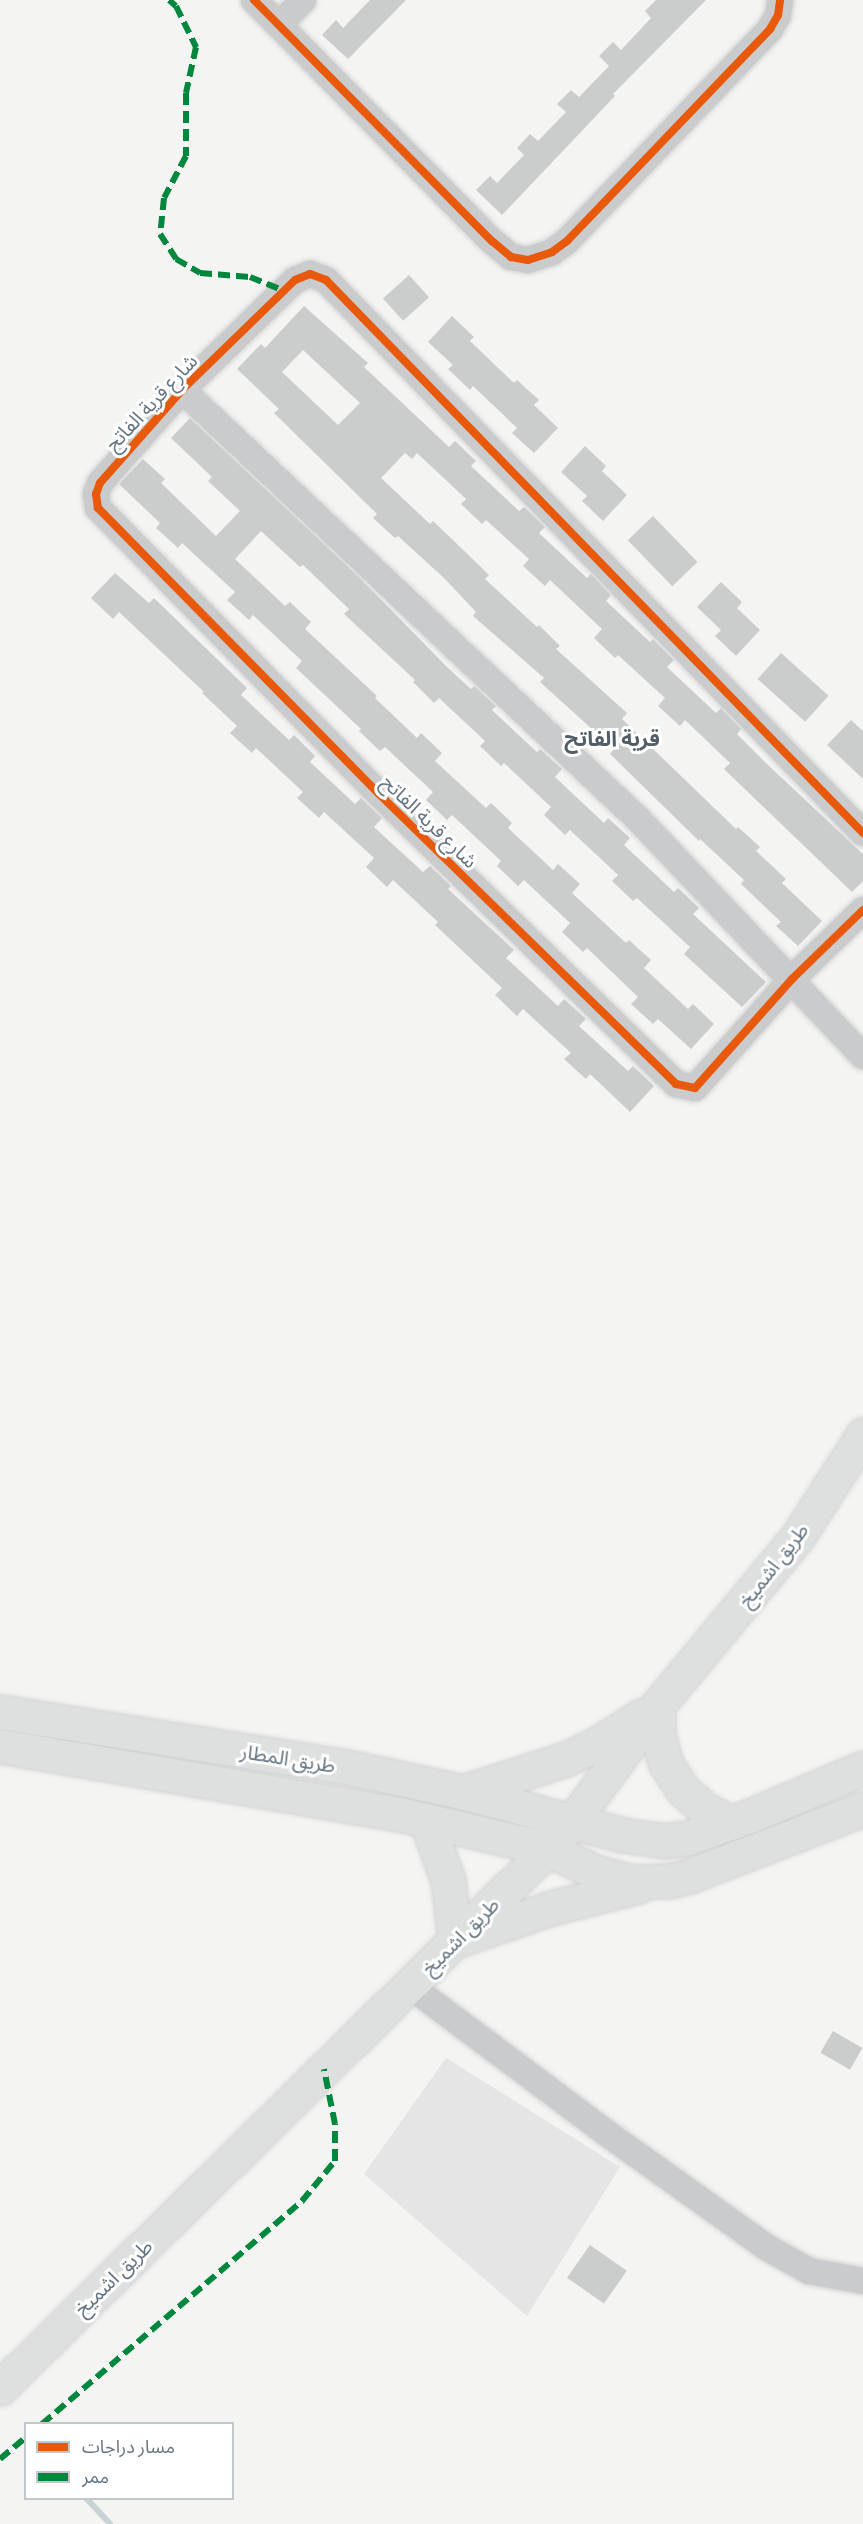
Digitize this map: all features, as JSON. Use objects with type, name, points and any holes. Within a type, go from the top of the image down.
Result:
[{"type":"highway","name":"طريق اشميخ","points":[[0,2388],[548,1849],[572,1822],[658,1705],[796,1539],[863,1435]]},
{"type":"highway","points":[[463,1792],[566,1759],[597,1744],[658,1705]]},
{"type":"highway","points":[[658,1705],[658,1735],[666,1764],[689,1796],[704,1809],[730,1823]]},
{"type":"highway","name":"طريق المطار","points":[[0,1712],[347,1767],[463,1792],[622,1835],[664,1841],[687,1838],[730,1823],[863,1768]]},
{"type":"highway","name":"طريق المطار","points":[[0,1746],[412,1817],[548,1849],[613,1879],[649,1883]]},
{"type":"highway","points":[[420,1782],[421,1799],[412,1817],[448,1880],[455,1941],[551,1908],[649,1883],[689,1876],[863,1809]]},
{"type":"street","points":[[254,0],[492,241],[512,257],[528,260],[552,252],[567,241],[770,30],[778,15],[780,0]]},
{"type":"street","points":[[280,24],[303,0]]},
{"type":"street","name":"شارع قرية الفاتح","points":[[792,979],[695,1088],[676,1084],[387,802],[98,507],[96,494],[100,483],[182,390],[295,280],[310,274],[326,280],[863,833]]},
{"type":"street","points":[[182,390],[636,818],[863,1056]]},
{"type":"street","points":[[792,979],[863,910]]},
{"type":"street","points":[[410,1986],[605,2132],[766,2247],[809,2271],[863,2281]]},
{"type":"shaded area","points":[[446,2058],[620,2167],[527,2316],[364,2174]]},
{"type":"building","points":[[370,0],[406,0],[348,59],[322,35],[336,20],[343,28]]},
{"type":"building","points":[[656,0],[706,0],[613,94],[615,96],[502,215],[476,190],[490,176],[497,183],[524,155],[517,148],[530,134],[538,141],[566,112],[557,104],[571,90],[579,97],[609,66],[599,56],[613,42],[621,50],[651,18],[645,11]]},
{"type":"building","points":[[409,275],[429,297],[403,321],[383,298]]},
{"type":"building","points":[[304,306],[368,363],[364,367],[449,447],[455,441],[476,461],[471,466],[519,511],[524,507],[538,520],[545,527],[539,533],[587,578],[591,574],[611,595],[606,601],[650,642],[653,639],[674,660],[667,667],[716,713],[721,708],[741,729],[737,734],[863,854],[863,881],[852,892],[724,769],[730,763],[685,720],[680,726],[658,706],[665,698],[618,655],[615,658],[594,638],[602,629],[550,580],[545,586],[523,566],[529,559],[486,520],[482,524],[461,504],[466,499],[417,453],[412,459],[405,453],[381,478],[430,524],[433,521],[489,575],[485,579],[537,627],[539,625],[560,646],[556,649],[627,713],[622,719],[736,829],[738,827],[760,847],[756,851],[786,879],[782,883],[822,921],[798,946],[776,926],[781,922],[741,884],[744,880],[700,839],[699,841],[610,754],[614,749],[540,682],[544,678],[473,616],[476,612],[445,579],[398,536],[395,538],[373,518],[377,514],[274,413],[279,409],[237,369],[261,344],[265,348]],"holes":[[[303,350],[360,403],[338,425],[282,372]]]},
{"type":"building","points":[[452,316],[474,337],[470,341],[514,383],[517,380],[539,400],[534,405],[558,428],[534,453],[512,433],[517,428],[473,386],[470,390],[448,369],[453,365],[428,342]]},
{"type":"building","points":[[190,418],[356,574],[447,667],[471,689],[474,686],[496,706],[492,710],[537,752],[540,749],[562,769],[555,777],[604,823],[608,818],[630,838],[624,845],[674,892],[678,888],[699,908],[693,914],[766,982],[742,1007],[684,954],[690,947],[637,898],[633,901],[612,881],[618,875],[570,830],[565,835],[544,815],[551,807],[504,763],[501,766],[480,746],[485,741],[439,698],[434,703],[413,682],[415,680],[344,614],[349,609],[303,565],[300,567],[261,531],[235,559],[285,606],[290,602],[311,622],[305,629],[377,696],[375,698],[417,738],[421,733],[442,753],[435,761],[486,808],[491,803],[512,823],[508,828],[553,870],[558,864],[580,884],[572,893],[626,943],[629,940],[651,960],[644,968],[688,1009],[693,1004],[714,1024],[691,1049],[658,1019],[653,1024],[631,1004],[638,997],[587,948],[583,952],[562,932],[570,923],[524,880],[518,886],[497,866],[501,861],[452,815],[447,820],[426,800],[433,792],[385,747],[380,751],[359,731],[361,729],[296,668],[302,661],[253,615],[249,620],[227,600],[235,592],[182,543],[178,548],[156,528],[160,523],[119,484],[143,459],[165,479],[161,483],[216,536],[240,511],[208,481],[212,477],[171,438]]},
{"type":"building","points":[[585,446],[606,466],[602,471],[627,495],[603,521],[582,501],[587,496],[561,472]]},
{"type":"building","points":[[653,516],[697,562],[672,586],[628,540]]},
{"type":"building","points":[[115,573],[149,603],[154,598],[247,688],[241,695],[289,740],[294,735],[315,756],[310,762],[355,804],[361,798],[382,818],[374,827],[423,872],[430,866],[451,886],[448,889],[514,950],[506,958],[558,1006],[564,999],[586,1019],[579,1026],[628,1071],[633,1066],[654,1086],[630,1112],[590,1074],[586,1079],[564,1059],[571,1053],[523,1009],[517,1016],[495,995],[502,988],[435,925],[438,922],[393,880],[387,887],[366,867],[374,858],[324,812],[319,818],[297,798],[303,792],[256,748],[252,753],[230,733],[237,726],[202,693],[204,692],[119,612],[113,619],[91,598]]},
{"type":"building","points":[[721,582],[742,602],[737,608],[760,630],[736,656],[715,636],[721,630],[697,607]]},
{"type":"building","points":[[781,653],[829,696],[805,722],[758,679]]},
{"type":"building","points":[[851,720],[863,731],[863,779],[827,745]]},
{"type":"building","points":[[833,2031],[862,2048],[850,2070],[820,2053]]},
{"type":"building","points":[[590,2245],[627,2271],[604,2304],[567,2278]]},
{"type":"waterway","points":[[88,2500],[110,2524]]},
{"type":"marked path","points":[[169,0],[176,6],[196,47],[186,93],[186,156],[164,198],[160,234],[176,259],[200,273],[250,277],[284,291]]},
{"type":"marked path","points":[[44,2422],[302,2201],[335,2161],[335,2124],[324,2069]]},
{"type":"marked path","points":[[0,2459],[24,2439]]},
{"type":"cycle path","points":[[254,0],[492,241],[511,257],[528,260],[552,252],[567,241],[770,29],[778,15],[780,0]]},
{"type":"cycle path","points":[[863,833],[326,280],[310,274],[295,280],[182,390],[100,483],[96,494],[98,508],[379,794],[676,1084],[695,1088],[792,979],[863,910]]},
{"type":"district","name":"قرية الفاتح","points":[[612,738]]}]
